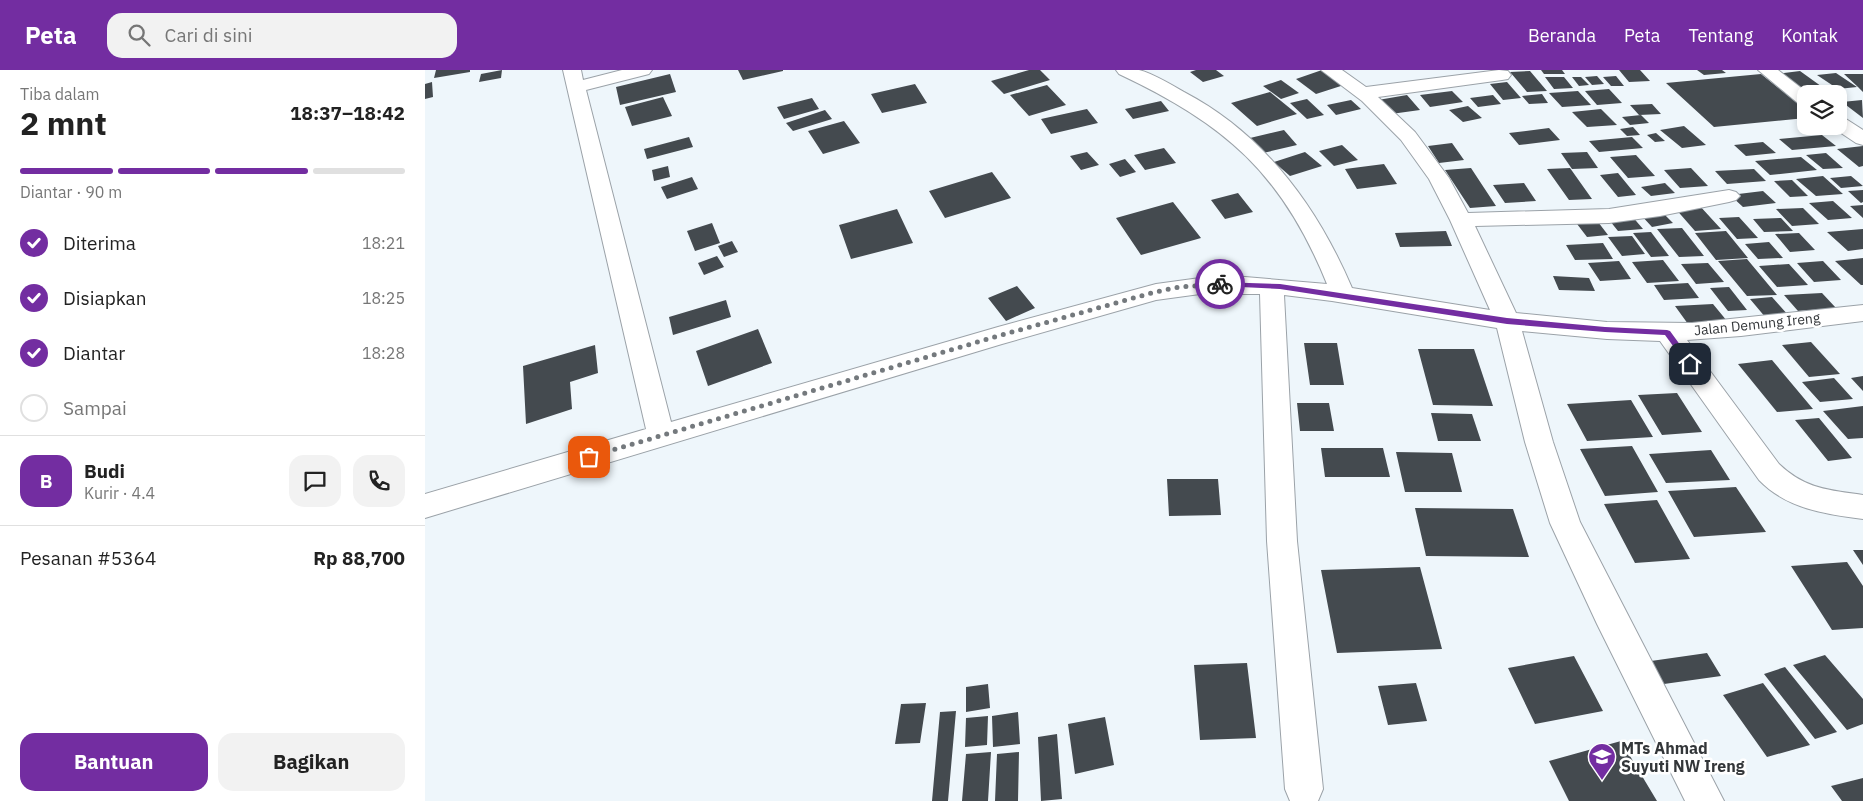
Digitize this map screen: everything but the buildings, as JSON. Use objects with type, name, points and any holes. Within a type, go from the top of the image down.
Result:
[{"type":"street","points":[[643,70],[573,78],[661,435]]},
{"type":"street","points":[[1125,70],[1212,116],[1249,146],[1274,172],[1299,207],[1322,246],[1343,295]]},
{"type":"street","points":[[1330,70],[1363,93],[1393,120],[1422,154],[1439,178],[1461,220],[1507,321],[1539,442],[1565,523],[1608,613],[1705,801]]},
{"type":"street","points":[[1767,70],[1797,93]]},
{"type":"street","points":[[1363,93],[1502,75]]},
{"type":"street","points":[[1847,128],[1863,140]]},
{"type":"street","points":[[1461,220],[1609,216],[1729,196]]},
{"type":"street","name":"Jalan Demung Ireng","points":[[425,506],[998,336],[1155,292],[1213,284],[1272,286],[1343,295],[1507,321],[1605,330],[1667,332],[1745,327],[1863,313]]},
{"type":"street","points":[[1272,286],[1282,541],[1304,789]]},
{"type":"street","points":[[1667,332],[1779,483],[1807,498],[1863,507]]},
{"type":"way so far","points":[[589,457],[998,336],[1155,292],[1180,287],[1220,284]]},
{"type":"place","name":"MTs Ahmad Suyuti NW Ireng","points":[[1602,781]]},
{"type":"route","points":[[1220,284],[1280,286],[1507,321],[1605,330],[1667,332],[1690,364]]}]
